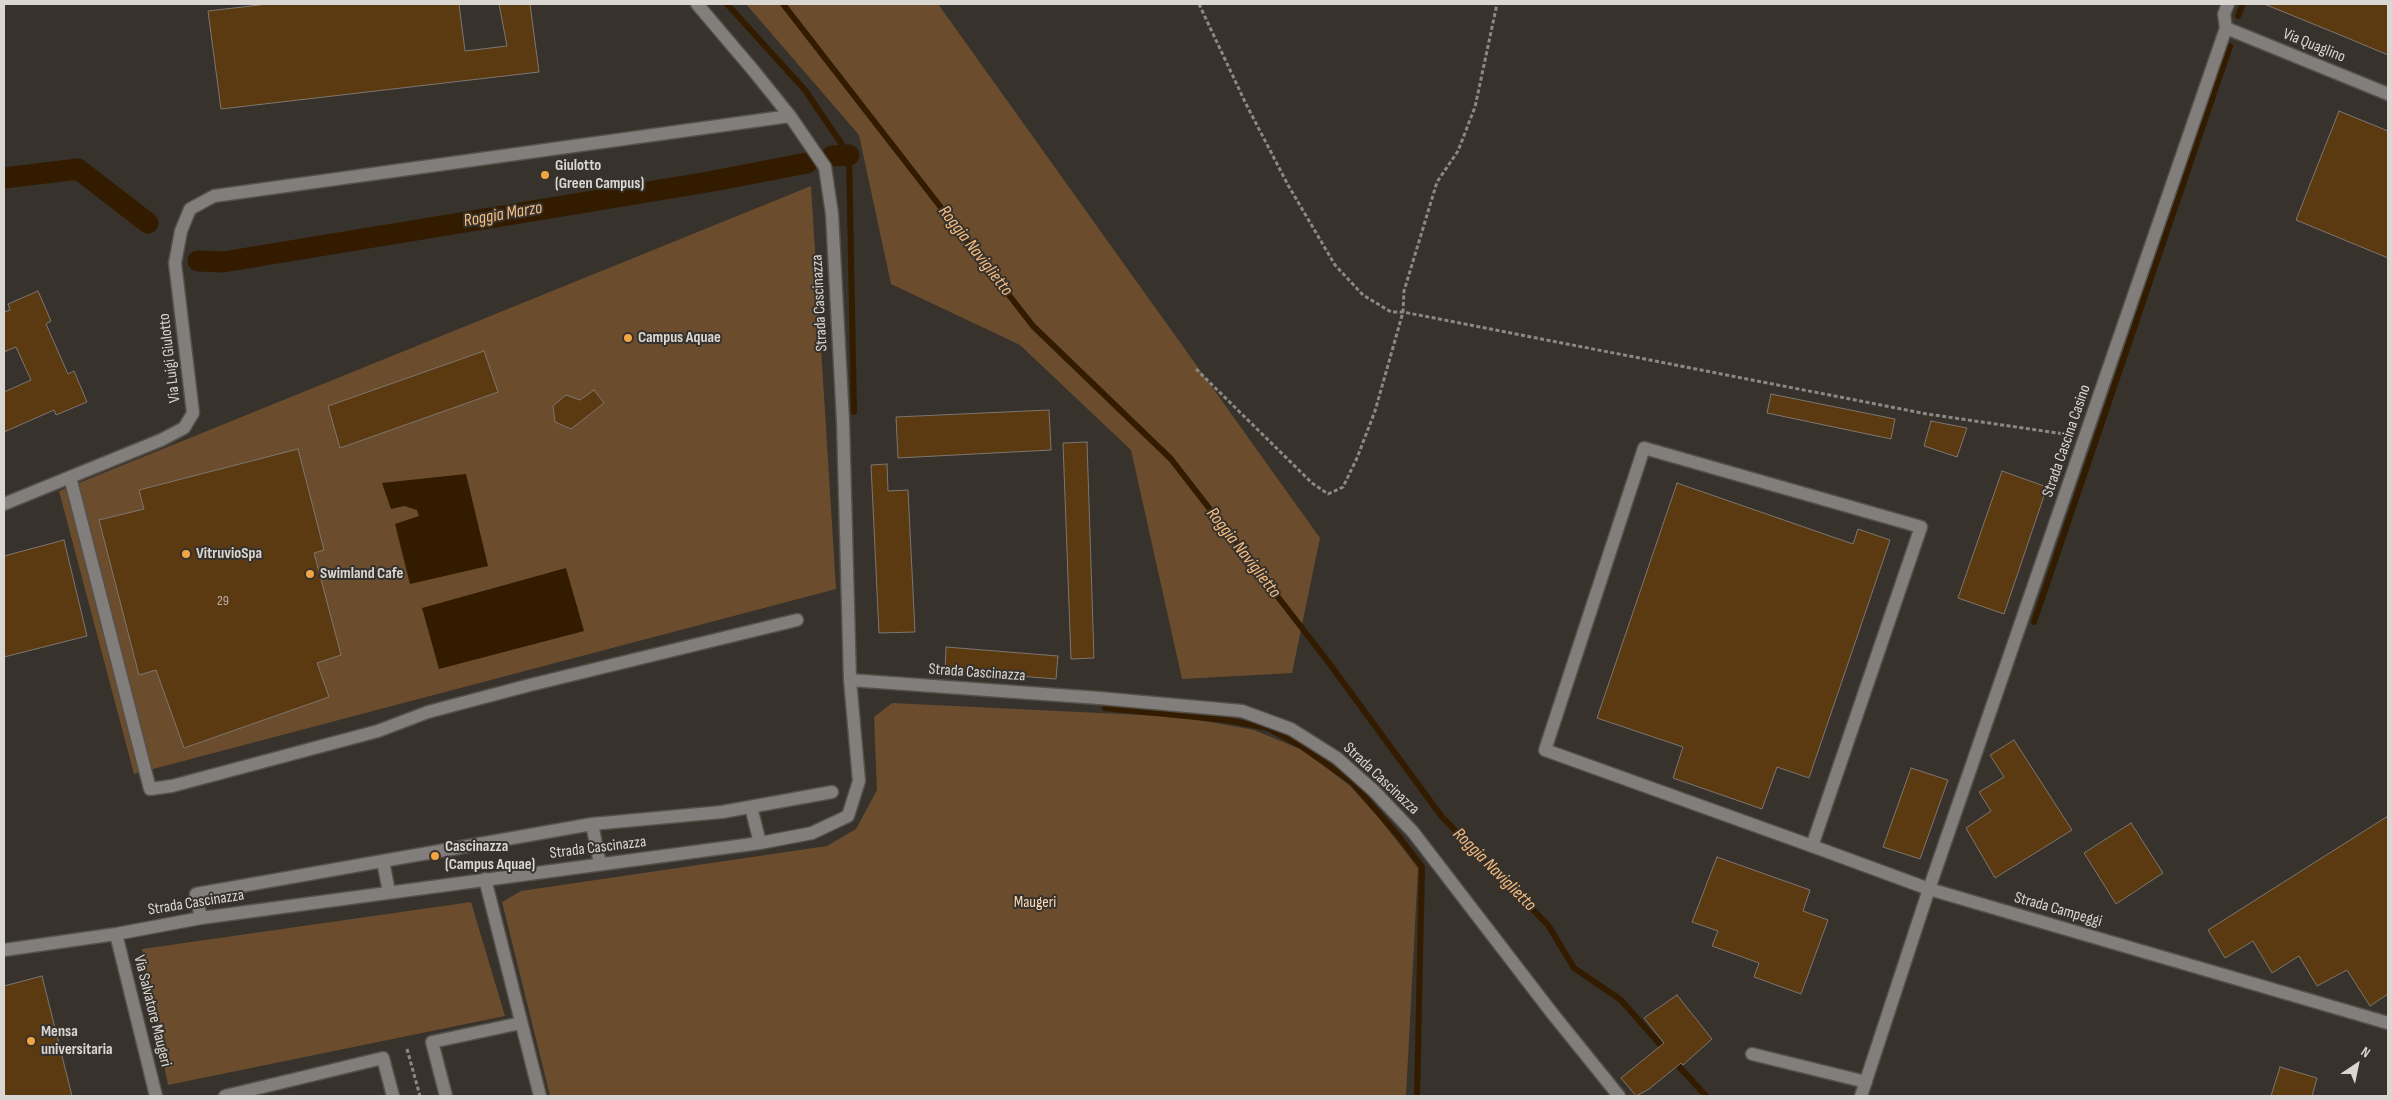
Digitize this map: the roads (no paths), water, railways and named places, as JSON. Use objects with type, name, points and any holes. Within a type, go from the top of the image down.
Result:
[{"type":"street","name":"Strada Cascinazza","points":[[4,950],[116,934],[201,918],[760,843],[812,833],[848,816],[860,781],[850,680],[843,421],[832,214],[825,167],[790,116],[696,4]]},
{"type":"street","name":"Strada Cascina Casino","points":[[1929,888],[2226,28],[2224,14],[2228,4]]},
{"type":"street","name":"Via Quaglino","points":[[2226,28],[2388,94]]},
{"type":"street","name":"Via Luigi Giulotto","points":[[4,504],[184,428],[192,413],[175,263],[181,231],[190,209],[214,196],[790,116]]},
{"type":"street","name":"Strada Campeggi","points":[[1812,846],[1921,526],[1644,448],[1544,750],[1929,888],[2388,1023]]},
{"type":"street","points":[[70,476],[150,790],[172,786],[378,731],[428,712],[522,687],[797,620]]},
{"type":"street","name":"Strada Cascinazza","points":[[850,680],[1099,698],[1242,711],[1291,729],[1338,758],[1374,791],[1413,832],[1552,1013],[1619,1096]]},
{"type":"street","points":[[201,918],[196,894],[592,824],[722,812],[832,792]]},
{"type":"street","points":[[750,807],[760,843]]},
{"type":"street","points":[[592,824],[600,864]]},
{"type":"street","points":[[383,861],[389,892]]},
{"type":"street","points":[[485,879],[540,1096]]},
{"type":"street","points":[[1861,1096],[1929,888]]},
{"type":"street","name":"Via Salvatore Maugeri","points":[[116,934],[156,1096]]},
{"type":"street","points":[[446,1096],[432,1042],[521,1023]]},
{"type":"street","points":[[1752,1054],[1866,1082]]},
{"type":"street","points":[[225,1096],[383,1058],[393,1096]]},
{"type":"waterway","points":[[727,4],[805,90],[849,155],[854,412]]},
{"type":"waterway","name":"Roggia Naviglietto","points":[[783,4],[1033,326],[1171,459],[1326,659],[1442,817],[1548,925],[1574,968],[1621,1000],[1665,1050]]},
{"type":"waterway","points":[[2238,16],[2243,4]]},
{"type":"waterway","points":[[2034,622],[2230,46]]},
{"type":"waterway","name":"Roggia Marzo","points":[[832,156],[849,155]]},
{"type":"waterway","name":"Roggia Marzo","points":[[198,261],[223,262],[708,182],[807,163]]},
{"type":"waterway","name":"Roggia Marzo","points":[[4,178],[78,169],[148,223]]},
{"type":"waterway","points":[[1105,708],[1226,720],[1268,728],[1301,746],[1352,782],[1400,838],[1422,867],[1417,1096]]},
{"type":"waterway","name":"Roggia Naviglietto","points":[[1673,1060],[1706,1096]]},
{"type":"place","name":"Giulotto (Green Campus)","points":[[545,175]]},
{"type":"place","name":"Campus Aquae","points":[[628,338]]},
{"type":"place","name":"VitruvioSpa","points":[[186,554]]},
{"type":"place","name":"Swimland Cafe","points":[[310,574]]},
{"type":"place","name":"Cascinazza (Campus Aquae)","points":[[435,856]]},
{"type":"place","name":"Mensa universitaria","points":[[31,1041]]},
{"type":"park label","name":"Maugeri","points":[[1035,903]]}]
